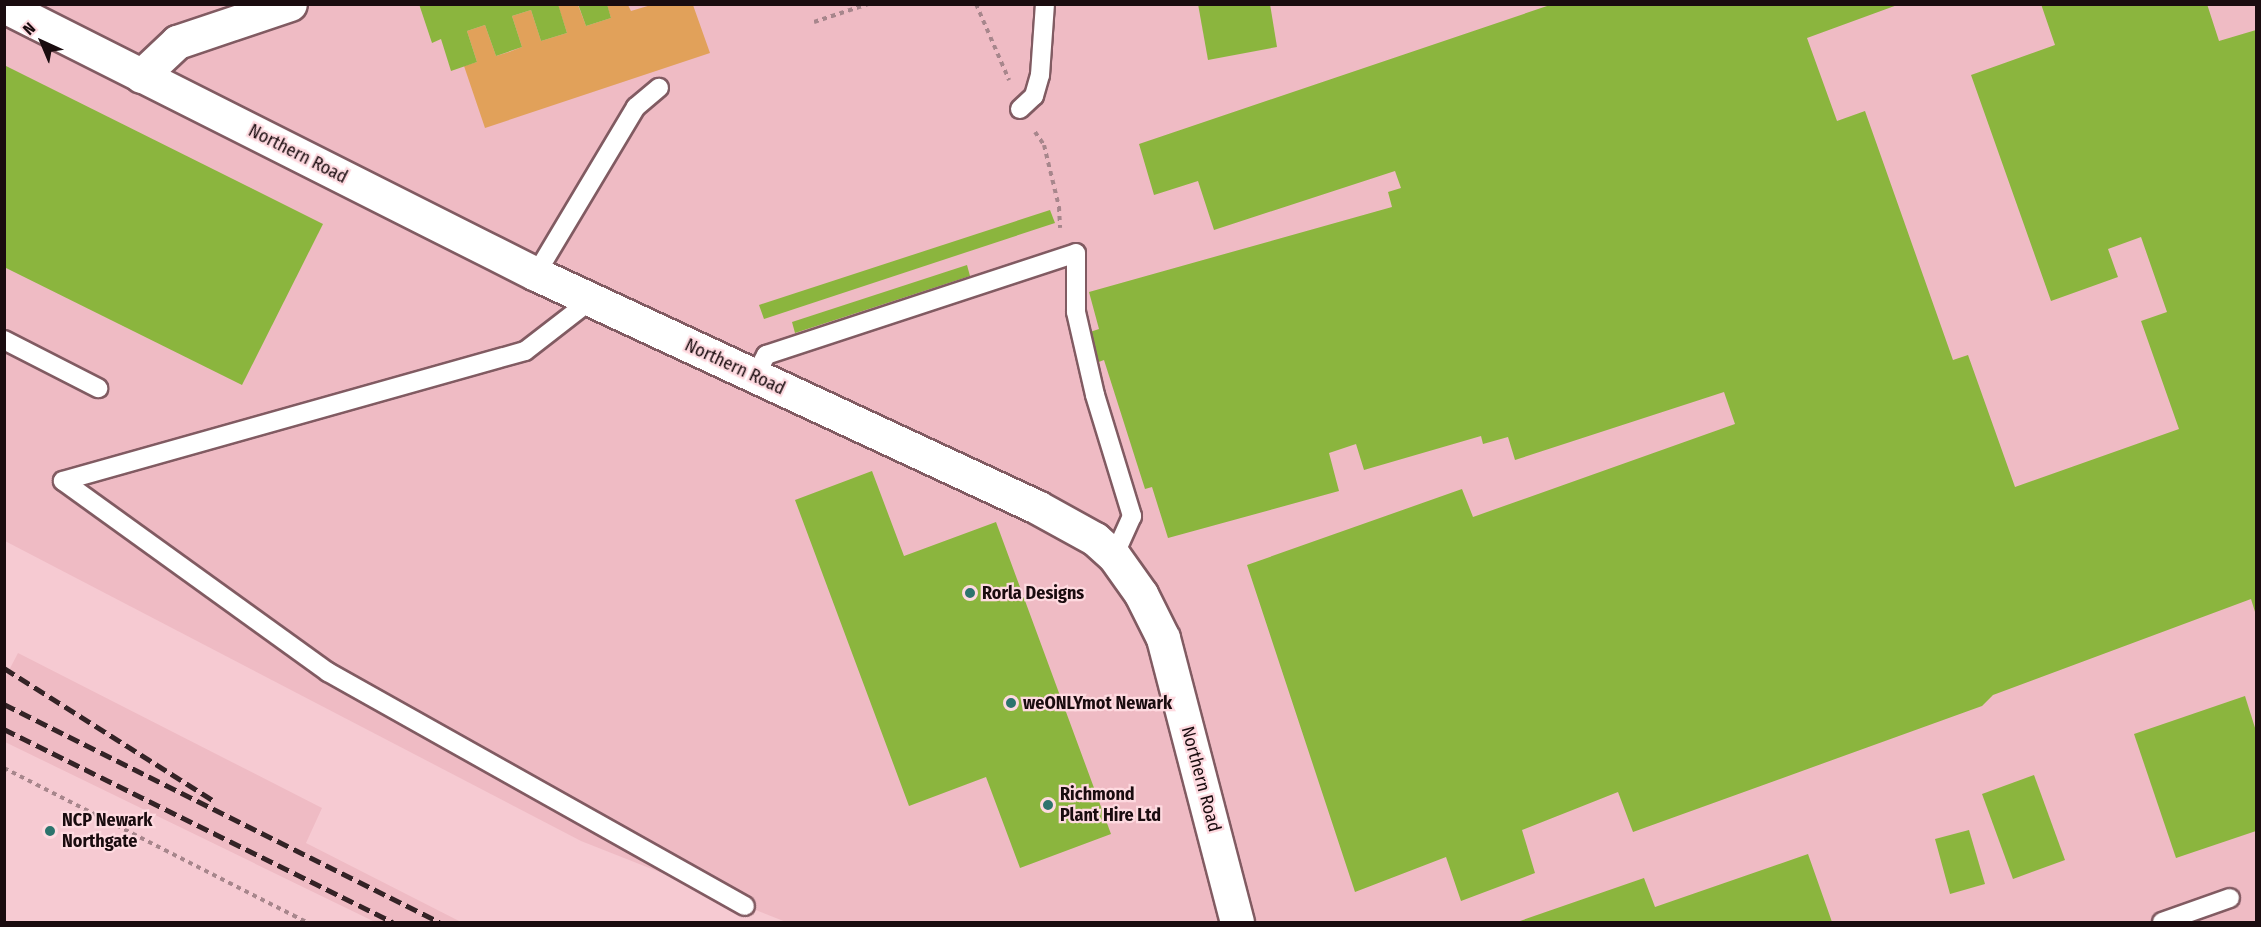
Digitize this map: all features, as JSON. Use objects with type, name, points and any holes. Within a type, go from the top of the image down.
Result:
[{"type":"street","points":[[141,76],[177,42],[290,4]]},
{"type":"street","name":"Northern Road","points":[[4,6],[536,274],[1037,507],[1095,539],[1114,556],[1141,594],[1163,639],[1238,922]]},
{"type":"lane","points":[[1020,109],[1034,96],[1040,75],[1045,4]]},
{"type":"lane","points":[[536,274],[626,121],[648,95],[659,88]]},
{"type":"lane","points":[[755,376],[766,356],[1076,253],[1076,312],[1095,395],[1132,516],[1114,556]]},
{"type":"lane","points":[[591,300],[525,351],[63,481],[328,672],[745,906]]},
{"type":"lane","points":[[4,340],[98,388]]},
{"type":"lane","points":[[2162,922],[2230,898]]},
{"type":"path","points":[[814,22],[868,4]]},
{"type":"path","points":[[976,4],[1020,109],[1044,145],[1059,207],[1061,227],[1050,231]]},
{"type":"path","points":[[4,768],[306,922]]},
{"type":"shaded area","points":[[4,5],[2256,5],[2256,922],[786,922],[581,841],[5,541]]},
{"type":"shaded area","points":[[558,5],[578,5],[586,26],[611,18],[607,5],[628,5],[631,11],[651,5],[693,5],[710,53],[485,128],[464,66],[477,62],[467,31],[485,25],[496,56],[522,47],[512,16],[531,10],[541,41],[567,33]]},
{"type":"shaded area","points":[[18,653],[322,808],[306,843],[461,922],[375,922],[5,742],[5,678]]},
{"type":"building","points":[[419,4],[558,4],[567,33],[541,41],[531,10],[512,16],[522,47],[496,56],[485,25],[467,31],[477,62],[451,71],[441,39],[432,43]]},
{"type":"building","points":[[578,4],[607,4],[611,18],[586,26]]},
{"type":"building","points":[[1198,4],[1270,4],[1277,47],[1208,60]]},
{"type":"building","points":[[1553,4],[1900,4],[1807,38],[1837,121],[1865,111],[1953,360],[1968,355],[2015,487],[2179,429],[2141,321],[2167,312],[2141,237],[2108,249],[2118,277],[2051,301],[1971,75],[2055,45],[2041,4],[2207,4],[2219,41],[2256,30],[2256,615],[2251,599],[1993,695],[1982,706],[1633,832],[1618,792],[1522,830],[1535,873],[1461,901],[1446,857],[1355,892],[1247,565],[1462,489],[1473,517],[1735,424],[1724,392],[1515,460],[1508,437],[1483,444],[1481,436],[1364,470],[1356,444],[1329,453],[1339,491],[1168,538],[1152,487],[1145,489],[1104,360],[1096,363],[1087,333],[1099,329],[1089,292],[1392,207],[1388,192],[1401,188],[1395,171],[1214,230],[1198,181],[1154,195],[1139,144]]},
{"type":"building","points":[[4,65],[323,224],[242,385],[4,267]]},
{"type":"building","points":[[1050,210],[1055,223],[764,319],[759,305]]},
{"type":"building","points":[[967,265],[970,276],[795,333],[792,322]]},
{"type":"building","points":[[872,471],[904,556],[996,522],[1111,834],[1020,868],[986,777],[909,806],[795,500]]},
{"type":"building","points":[[2245,696],[2256,731],[2256,831],[2176,858],[2134,734]]},
{"type":"building","points":[[2034,775],[2065,860],[2013,879],[1982,794]]},
{"type":"building","points":[[1969,830],[1985,884],[1950,894],[1935,839]]},
{"type":"building","points":[[1808,854],[1832,922],[1517,922],[1644,878],[1655,907]]},
{"type":"railway","points":[[4,668],[214,801]]},
{"type":"railway","points":[[4,704],[439,922]]},
{"type":"railway","points":[[4,729],[393,922]]},
{"type":"place","name":"Rorla Designs","points":[[970,593]]},
{"type":"place","name":"weONLYmot Newark","points":[[1011,703]]},
{"type":"place","name":"Richmond Plant Hire Ltd","points":[[1048,805]]},
{"type":"place","name":"NCP Newark Northgate","points":[[50,831]]}]
